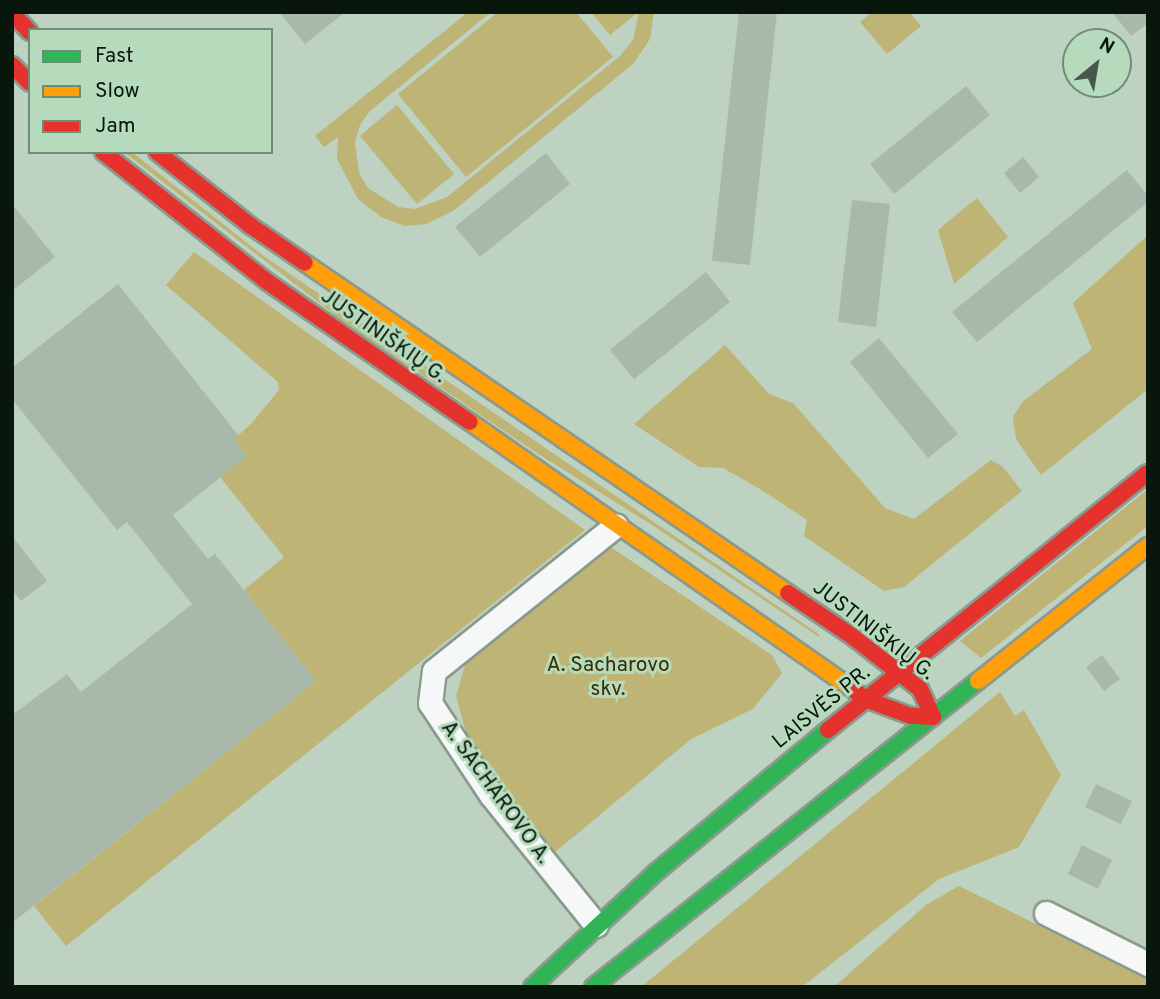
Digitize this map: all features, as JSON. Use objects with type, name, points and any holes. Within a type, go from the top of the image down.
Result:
[{"type":"main road","points":[[12,13],[28,30]]},
{"type":"main road","points":[[12,65],[28,81]]},
{"type":"main road","name":"JUSTINIŠKIŲ G.","points":[[106,154],[269,283],[820,664],[865,699],[911,716],[933,717],[920,689],[853,637],[251,226],[160,154]]},
{"type":"main road","name":"LAISVĖS PR.","points":[[532,987],[596,925],[865,699],[1148,473]]},
{"type":"main road","points":[[593,987],[1148,546]]},
{"type":"main road","points":[[515,987],[561,959]]},
{"type":"street","name":"A. SACHAROVO A.","points":[[596,925],[491,795],[430,703],[434,671],[616,524]]},
{"type":"street","points":[[1046,913],[1148,964]]},
{"type":"green space","points":[[468,12],[491,12],[370,111],[360,125],[355,142],[359,173],[368,188],[398,207],[415,209],[447,197],[620,56],[633,40],[639,12],[654,12],[650,39],[633,64],[453,211],[426,224],[405,226],[381,217],[358,199],[337,159],[338,137],[324,147],[315,136]]},
{"type":"green space","points":[[498,12],[576,12],[613,57],[466,177],[398,94]]},
{"type":"green space","points":[[591,12],[635,12],[636,14],[610,35]]},
{"type":"green space","points":[[872,12],[909,12],[921,26],[887,54],[860,22]]},
{"type":"green space","points":[[397,105],[454,174],[417,204],[360,136]]},
{"type":"green space","points":[[127,154],[135,154],[265,257],[820,635],[819,637],[649,523],[535,452],[339,318]]},
{"type":"green space","points":[[977,198],[1008,237],[954,284],[938,230]]},
{"type":"green space","points":[[1148,235],[1148,389],[1041,475],[1016,439],[1013,417],[1022,402],[1092,349],[1073,303]]},
{"type":"green space","points":[[194,252],[585,530],[66,946],[34,906],[316,681],[244,590],[284,557],[220,477],[234,439],[251,424],[279,390],[278,382],[166,285]]},
{"type":"green space","points":[[725,345],[769,394],[793,403],[885,508],[914,519],[991,460],[1003,467],[1022,491],[904,587],[884,591],[804,536],[807,520],[723,468],[699,467],[634,424]]},
{"type":"green space","points":[[1148,489],[1148,526],[981,658],[960,641]]},
{"type":"green space","name":"A. Sacharovo skv.","points":[[609,546],[772,655],[782,673],[753,709],[691,739],[554,853],[469,743],[456,696],[465,665]]},
{"type":"green space","points":[[1000,692],[1015,716],[1024,710],[1061,775],[1019,847],[939,879],[802,987],[641,987]]},
{"type":"green space","points":[[959,886],[1148,980],[1148,987],[834,987],[926,905]]},
{"type":"building","points":[[279,12],[345,12],[305,44]]},
{"type":"building","points":[[739,12],[777,12],[750,265],[712,261]]},
{"type":"building","points":[[1112,12],[1148,12],[1148,23],[1132,35],[1132,28],[1125,28]]},
{"type":"building","points":[[966,86],[990,115],[894,194],[870,164]]},
{"type":"building","points":[[546,153],[570,184],[480,257],[455,227]]},
{"type":"building","points":[[1023,157],[1039,177],[1020,193],[1004,173]]},
{"type":"building","points":[[1127,170],[1148,196],[1148,202],[977,342],[952,312]]},
{"type":"building","points":[[852,200],[890,204],[876,327],[838,322]]},
{"type":"building","points":[[12,204],[55,257],[12,291]]},
{"type":"building","points":[[706,272],[730,302],[634,379],[610,350]]},
{"type":"building","points":[[118,284],[238,435],[234,439],[247,456],[173,515],[208,559],[215,554],[316,681],[12,923],[12,715],[67,674],[81,692],[192,604],[127,522],[117,530],[12,399],[12,368]]},
{"type":"building","points":[[879,338],[958,434],[928,458],[850,362]]},
{"type":"building","points":[[12,536],[47,581],[21,601],[12,589]]},
{"type":"building","points":[[1102,655],[1120,679],[1104,691],[1086,667]]},
{"type":"building","points":[[1096,784],[1132,801],[1121,824],[1085,807]]},
{"type":"building","points":[[1082,845],[1112,860],[1098,889],[1068,874]]},
{"type":"traffic: fast","points":[[593,987],[978,681]]},
{"type":"traffic: fast","points":[[532,987],[655,873],[828,730]]},
{"type":"traffic: slow","points":[[305,263],[788,593]]},
{"type":"traffic: slow","points":[[470,422],[849,686]]},
{"type":"traffic: slow","points":[[978,681],[1148,546]]},
{"type":"traffic: jam","points":[[12,13],[28,30]]},
{"type":"traffic: jam","points":[[12,65],[28,81]]},
{"type":"traffic: jam","points":[[106,154],[269,283],[470,422]]},
{"type":"traffic: jam","points":[[160,154],[251,226],[305,263]]},
{"type":"traffic: jam","points":[[828,730],[1148,473]]},
{"type":"traffic: jam","points":[[788,593],[853,637],[920,689],[933,717],[911,716],[865,699],[849,686]]}]
